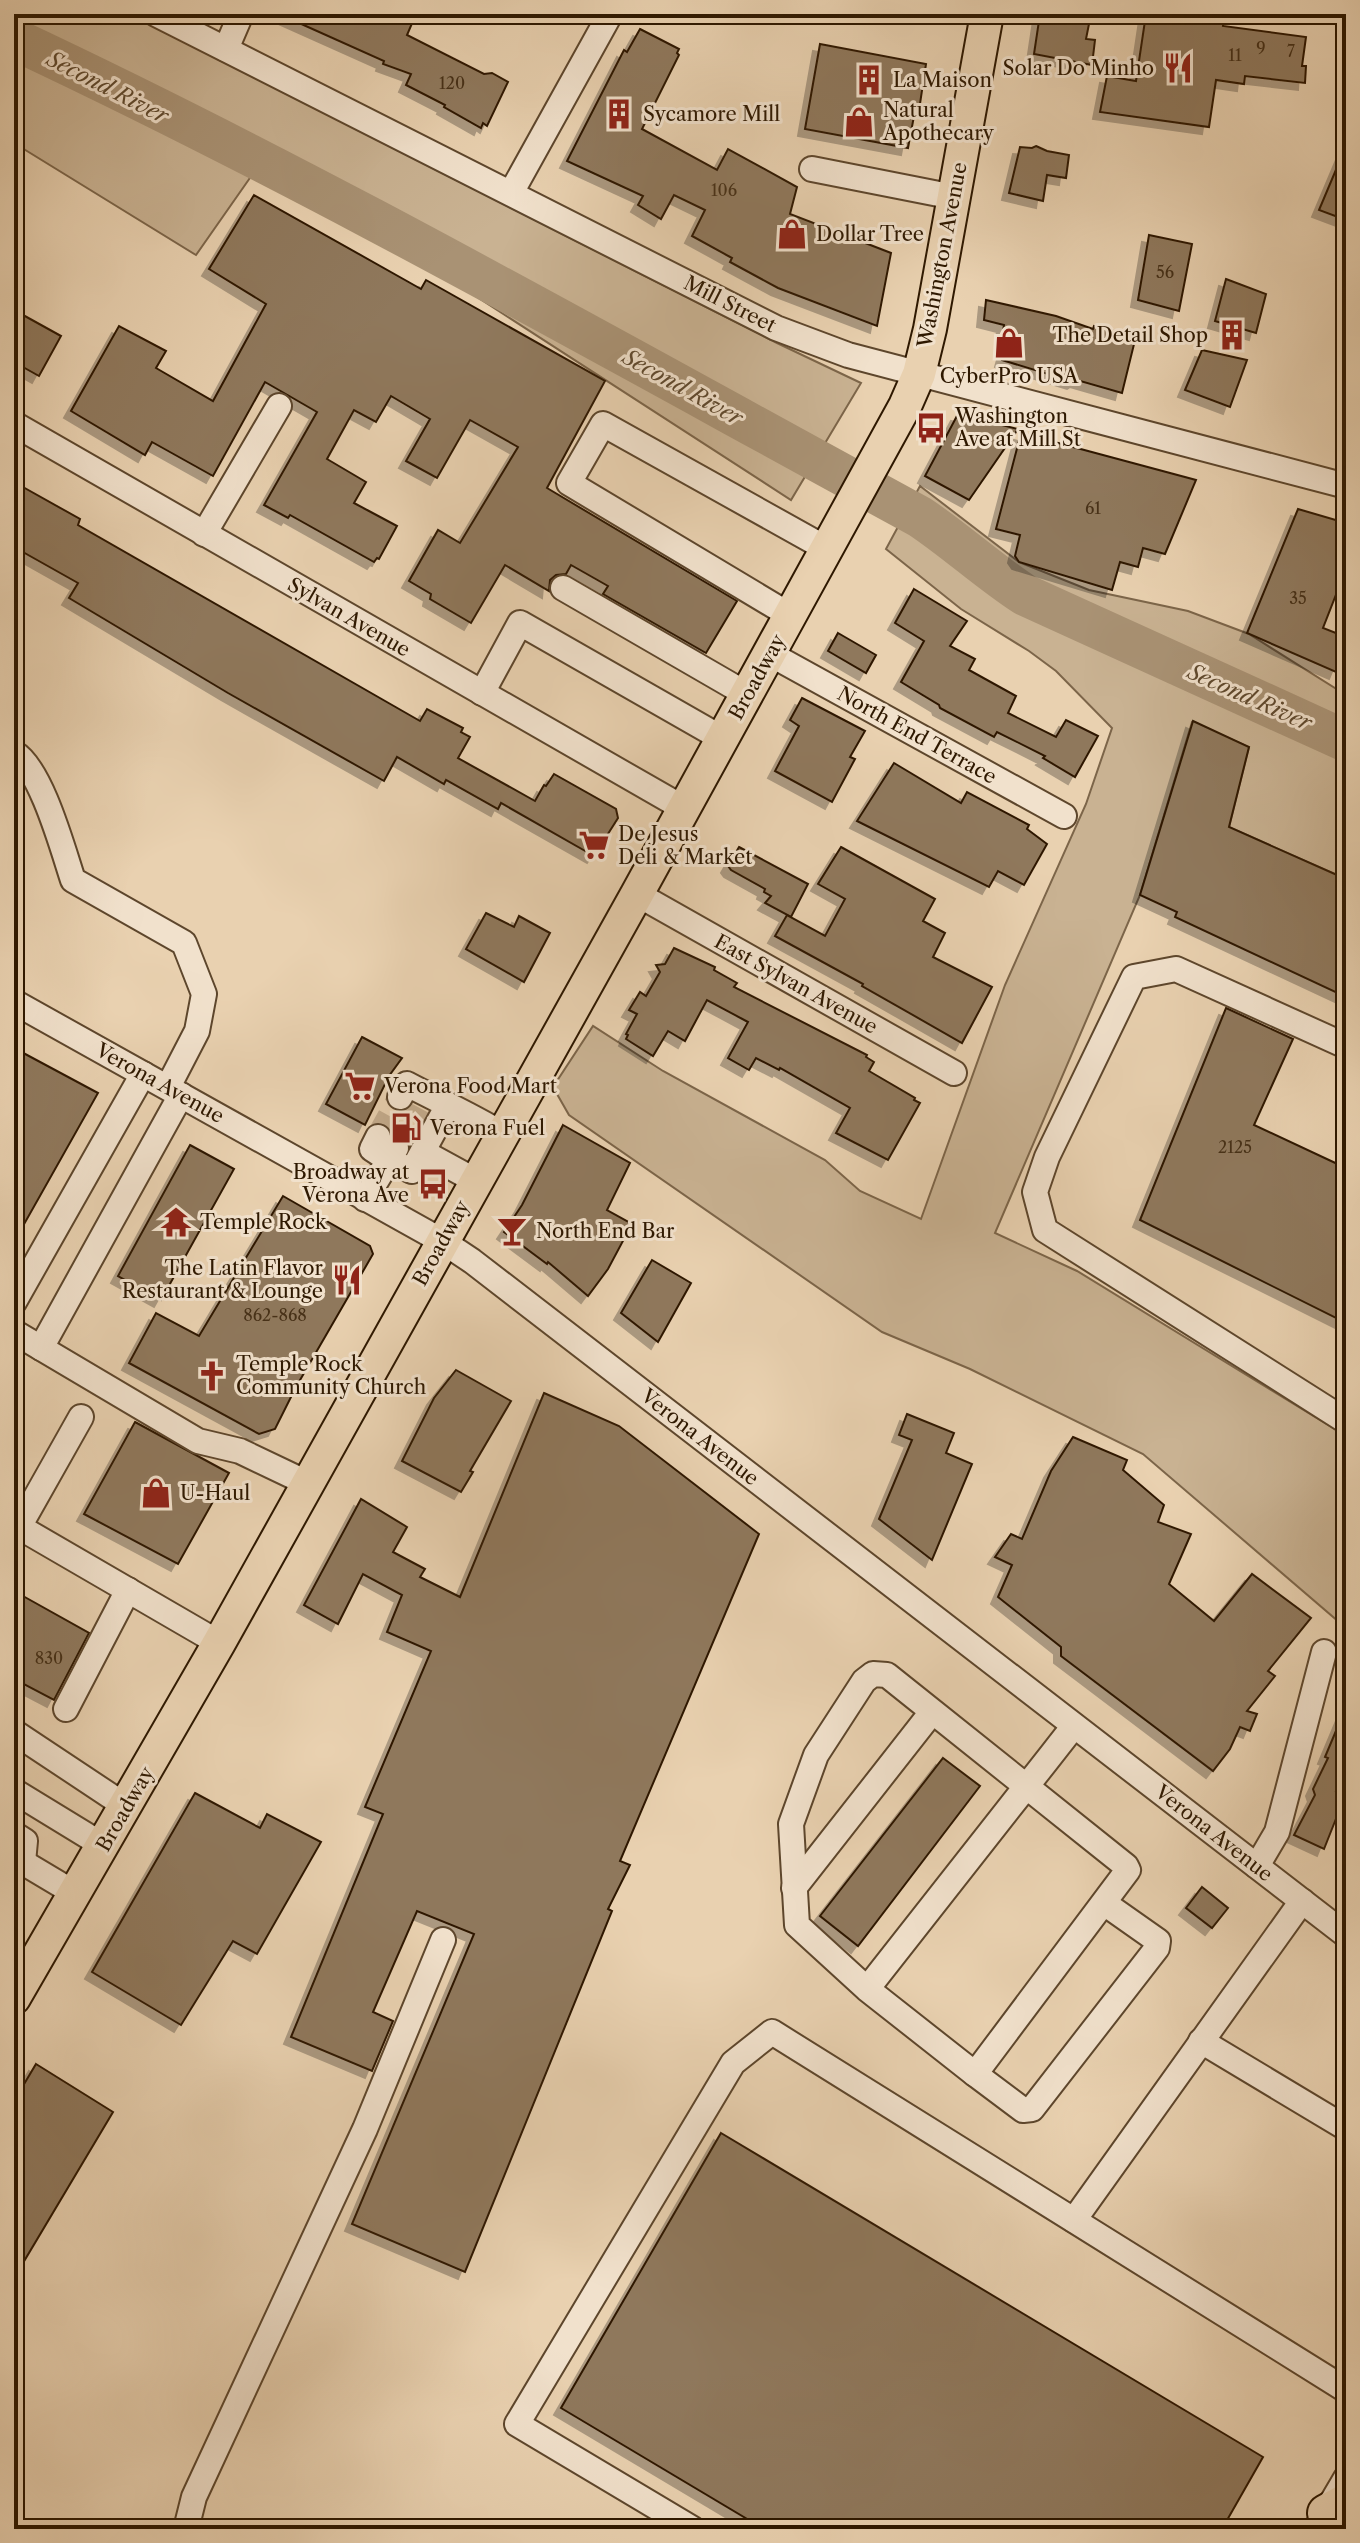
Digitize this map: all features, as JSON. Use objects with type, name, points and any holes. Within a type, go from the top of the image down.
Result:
[{"type":"main road","name":"Washington Avenue","points":[[862,485],[919,374],[930,329],[987,14]]},
{"type":"main road","name":"Broadway","points":[[14,1998],[219,1643],[685,809],[862,485]]},
{"type":"street","name":"Mill Street","points":[[156,14],[776,328],[848,355],[1346,486]]},
{"type":"street","points":[[226,49],[241,14]]},
{"type":"street","points":[[511,193],[608,18]]},
{"type":"street","points":[[812,169],[954,197]]},
{"type":"street","points":[[204,534],[279,406]]},
{"type":"street","name":"Sylvan Avenue","points":[[14,424],[685,809]]},
{"type":"street","points":[[791,616],[569,483],[603,424],[832,540]]},
{"type":"street","points":[[563,588],[748,695]]},
{"type":"street","points":[[482,693],[520,623],[723,739]]},
{"type":"street","name":"North End Terrace","points":[[770,654],[1064,816]]},
{"type":"street","points":[[14,753],[24,758],[51,813],[73,880],[184,943],[204,994],[197,1031],[174,1091],[41,1348]]},
{"type":"street","name":"East Sylvan Avenue","points":[[637,894],[954,1073]]},
{"type":"street","points":[[1346,1046],[1176,969],[1134,977],[1047,1157],[1035,1192],[1045,1230],[1346,1421]]},
{"type":"street","name":"Verona Avenue","points":[[14,1002],[442,1241],[488,1273],[1346,1935]]},
{"type":"street","points":[[14,1302],[143,1074]]},
{"type":"street","points":[[415,1099],[464,1110],[502,1134]]},
{"type":"street","points":[[365,1199],[388,1148],[412,1171],[448,1105]]},
{"type":"street","points":[[423,1152],[476,1181]]},
{"type":"street","points":[[14,1332],[198,1441],[240,1451],[307,1483]]},
{"type":"street","points":[[81,1417],[17,1525],[219,1643]]},
{"type":"street","points":[[66,1709],[128,1590]]},
{"type":"street","points":[[1257,1866],[1277,1832],[1324,1652]]},
{"type":"street","points":[[975,2074],[1104,1903],[1127,1873],[1126,1866],[887,1675],[873,1674],[864,1681],[816,1755],[791,1824],[797,1925],[867,1989],[975,2074],[1023,2110],[1032,2109],[1157,1948],[1158,1941],[1104,1903]]},
{"type":"street","points":[[794,1888],[932,1712]]},
{"type":"street","points":[[867,1989],[1074,1726]]},
{"type":"street","points":[[14,1732],[127,1807]]},
{"type":"street","points":[[14,1791],[104,1846]]},
{"type":"street","points":[[14,1834],[25,1841],[17,1862],[76,1894]]},
{"type":"street","points":[[1074,2220],[1302,1901]]},
{"type":"street","points":[[186,2529],[194,2497],[365,2129],[443,1940]]},
{"type":"street","points":[[693,2529],[517,2424],[733,2063],[772,2032],[1346,2390]]},
{"type":"street","points":[[1201,2041],[1346,2128]]},
{"type":"street","points":[[1329,2515],[1346,2478]]},
{"type":"shaded area","points":[[14,14],[129,14],[861,383],[791,500],[460,286],[252,175],[196,255],[14,143]]},
{"type":"shaded area","points":[[920,486],[1019,562],[1089,590],[1188,611],[1249,634],[1346,695],[1346,879],[1229,827],[1249,747],[1192,722],[1140,895],[995,1233],[1077,1271],[1346,1436],[1346,1628],[1143,1454],[970,1369],[882,1332],[569,1115],[553,1087],[593,1026],[663,1071],[825,1160],[860,1191],[921,1219],[1005,985],[1086,804],[1112,728],[1056,671],[961,609],[886,549]]},
{"type":"building","points":[[279,14],[404,14],[413,21],[407,35],[484,74],[492,73],[508,82],[487,126],[483,123],[481,128],[406,85],[411,74],[383,64],[384,61]]},
{"type":"building","points":[[1040,14],[1091,14],[1086,39],[1095,40],[1092,65],[1034,54]]},
{"type":"building","name":"Solar Do Minho","points":[[1146,14],[1186,14],[1224,19],[1223,26],[1306,37],[1302,66],[1306,66],[1305,83],[1245,76],[1244,84],[1216,80],[1209,127],[1100,112],[1107,76],[1136,81]]},
{"type":"building","points":[[640,29],[679,49],[679,55],[642,129],[717,170],[728,149],[797,187],[790,214],[891,253],[877,326],[778,288],[730,262],[732,258],[692,236],[705,210],[674,195],[661,219],[638,205],[643,196],[567,161],[624,50],[627,52]]},
{"type":"building","name":"La Maison","points":[[820,44],[926,64],[918,117],[914,116],[908,148],[805,129]]},
{"type":"building","points":[[1036,146],[1069,155],[1066,178],[1047,175],[1043,201],[1009,193],[1020,147]]},
{"type":"building","points":[[1346,146],[1346,220],[1319,210]]},
{"type":"building","points":[[254,195],[421,289],[426,280],[605,381],[547,488],[737,601],[706,653],[603,594],[608,586],[571,565],[566,574],[556,575],[550,580],[549,591],[505,565],[471,623],[430,599],[431,594],[409,581],[438,530],[460,543],[518,447],[470,420],[437,478],[406,461],[430,419],[391,396],[376,422],[354,410],[327,459],[366,482],[354,503],[397,526],[379,559],[374,562],[290,515],[288,518],[264,505],[317,412],[265,382],[213,476],[152,442],[145,455],[71,411],[119,326],[166,351],[156,368],[213,401],[266,304],[209,269]]},
{"type":"building","points":[[1149,235],[1192,244],[1179,311],[1138,300]]},
{"type":"building","points":[[1226,279],[1266,294],[1256,333],[1215,321]]},
{"type":"building","points":[[986,300],[1056,316],[1093,329],[1094,326],[1136,336],[1122,393],[1002,360],[1008,339],[1002,337],[1004,325],[984,320]]},
{"type":"building","points":[[14,310],[61,336],[39,376],[14,362]]},
{"type":"building","points":[[1202,350],[1247,360],[1230,407],[1185,390]]},
{"type":"building","points":[[958,414],[1018,429],[969,500],[925,476]]},
{"type":"building","points":[[1021,433],[1196,480],[1165,554],[1143,548],[1138,567],[1120,562],[1112,590],[1019,562],[1015,556],[1020,535],[996,529]]},
{"type":"building","points":[[14,482],[80,519],[78,525],[420,721],[427,709],[463,728],[461,732],[470,737],[458,758],[535,801],[554,774],[616,809],[618,818],[594,856],[501,803],[498,809],[446,780],[444,784],[397,757],[384,781],[69,598],[78,583],[14,547]]},
{"type":"building","points":[[1298,509],[1346,523],[1346,569],[1323,628],[1346,637],[1346,648],[1336,672],[1247,633]]},
{"type":"building","points":[[914,589],[967,621],[950,646],[975,659],[969,670],[1016,696],[1008,713],[1056,737],[1066,720],[1098,736],[1075,777],[1043,758],[1045,756],[997,732],[994,737],[940,708],[901,682],[924,641],[895,623]]},
{"type":"building","points":[[838,633],[876,655],[866,673],[828,651]]},
{"type":"building","points":[[802,698],[865,731],[850,757],[855,759],[832,802],[775,771],[799,726],[790,720]]},
{"type":"building","points":[[1193,721],[1249,747],[1229,827],[1346,879],[1346,997],[1175,917],[1177,912],[1140,895]]},
{"type":"building","points":[[894,763],[961,803],[967,792],[1029,825],[1027,829],[1047,844],[1024,885],[998,871],[989,887],[857,821]]},
{"type":"building","points":[[739,847],[808,884],[791,917],[765,903],[771,896],[764,892],[765,889],[728,866]]},
{"type":"building","points":[[841,847],[935,899],[923,921],[945,933],[933,957],[992,987],[962,1043],[775,936],[787,915],[825,936],[845,899],[818,884]]},
{"type":"building","points":[[486,913],[514,927],[519,916],[550,933],[524,982],[466,949]]},
{"type":"building","points":[[674,948],[715,967],[714,970],[737,983],[734,987],[867,1055],[874,1062],[869,1071],[915,1098],[920,1103],[888,1160],[836,1133],[850,1108],[780,1068],[756,1058],[749,1070],[728,1058],[748,1022],[707,1000],[685,1041],[668,1031],[653,1056],[626,1039],[637,1014],[629,1010],[640,992],[646,996],[660,972],[656,965],[665,964]]},
{"type":"building","points":[[1226,1008],[1293,1039],[1254,1125],[1346,1168],[1346,1323],[1140,1220]]},
{"type":"building","name":"Verona Food Mart","points":[[362,1037],[402,1058],[389,1076],[365,1125],[326,1104]]},
{"type":"building","points":[[14,1048],[98,1093],[14,1242]]},
{"type":"building","points":[[563,1125],[630,1163],[607,1210],[632,1224],[608,1269],[588,1296],[548,1262],[504,1232],[522,1205]]},
{"type":"building","name":"Temple Rock","points":[[190,1145],[234,1169],[161,1300],[118,1276]]},
{"type":"building","points":[[283,1196],[370,1246],[373,1254],[275,1429],[259,1434],[129,1363],[156,1313],[199,1336]]},
{"type":"building","points":[[652,1260],[691,1283],[658,1342],[621,1313]]},
{"type":"building","points":[[456,1370],[511,1401],[461,1492],[402,1461],[434,1398]]},
{"type":"building","points":[[544,1393],[619,1426],[759,1534],[620,1861],[630,1865],[608,1909],[612,1911],[465,2272],[352,2224],[474,1934],[417,1911],[373,2012],[393,2021],[372,2071],[291,2037],[383,1814],[365,1807],[431,1651],[387,1632],[402,1595],[363,1574],[338,1624],[304,1605],[361,1499],[407,1527],[393,1552],[425,1569],[420,1577],[460,1597]]},
{"type":"building","points":[[907,1414],[954,1433],[946,1453],[972,1464],[932,1560],[879,1519],[912,1440],[899,1435]]},
{"type":"building","name":"U-Haul","points":[[135,1422],[229,1473],[178,1564],[84,1514]]},
{"type":"building","points":[[1073,1437],[1127,1460],[1123,1470],[1164,1505],[1158,1522],[1191,1534],[1169,1584],[1214,1621],[1252,1574],[1311,1618],[1268,1671],[1275,1676],[1247,1711],[1257,1714],[1250,1731],[1240,1727],[1230,1749],[1213,1771],[1061,1656],[1061,1647],[998,1597],[1012,1565],[995,1557],[1011,1534],[1022,1539],[1051,1471]]},
{"type":"building","points":[[14,1591],[89,1633],[54,1700],[14,1679]]},
{"type":"building","points":[[1346,1707],[1346,1768],[1336,1791],[1345,1796],[1324,1849],[1294,1835],[1315,1795],[1313,1789]]},
{"type":"building","points":[[943,1758],[980,1786],[858,1946],[820,1916]]},
{"type":"building","points":[[195,1793],[260,1828],[267,1814],[321,1842],[257,1954],[233,1941],[181,2025],[92,1972]]},
{"type":"building","points":[[1202,1887],[1228,1908],[1212,1928],[1186,1908]]},
{"type":"building","points":[[36,2064],[113,2112],[14,2278],[14,2101]]},
{"type":"building","points":[[721,2133],[1263,2457],[1222,2529],[764,2529],[561,2408]]},
{"type":"waterway","name":"Second River","points":[[14,39],[357,211],[920,517],[1025,595],[1346,741]]},
{"type":"tunnel","points":[[378,1137],[400,1097]]},
{"type":"tunnel","points":[[396,1148],[418,1107]]},
{"type":"place","name":"Solar Do Minho","points":[[1178,68]]},
{"type":"place","name":"La Maison","points":[[869,80]]},
{"type":"place","name":"Sycamore Mill","points":[[619,114]]},
{"type":"place","name":"Natural Apothecary","points":[[859,122]]},
{"type":"place","name":"Dollar Tree","points":[[792,234]]},
{"type":"place","name":"The Detail Shop","points":[[1232,335]]},
{"type":"place","name":"CyberPro USA","points":[[1009,343]]},
{"type":"place","name":"Washington Ave at Mill St","points":[[931,428]]},
{"type":"place","name":"De Jesus Deli & Market","points":[[594,845]]},
{"type":"place","name":"Verona Food Mart","points":[[360,1086]]},
{"type":"place","name":"Verona Fuel","points":[[406,1128]]},
{"type":"place","name":"Broadway at Verona Ave","points":[[433,1184]]},
{"type":"place","name":"Temple Rock","points":[[176,1222]]},
{"type":"place","name":"North End Bar","points":[[512,1231]]},
{"type":"place","name":"The Latin Flavor Restaurant & Lounge","points":[[347,1280]]},
{"type":"place","name":"Temple Rock Community Church","points":[[212,1376]]},
{"type":"place","name":"U-Haul","points":[[156,1493]]}]
